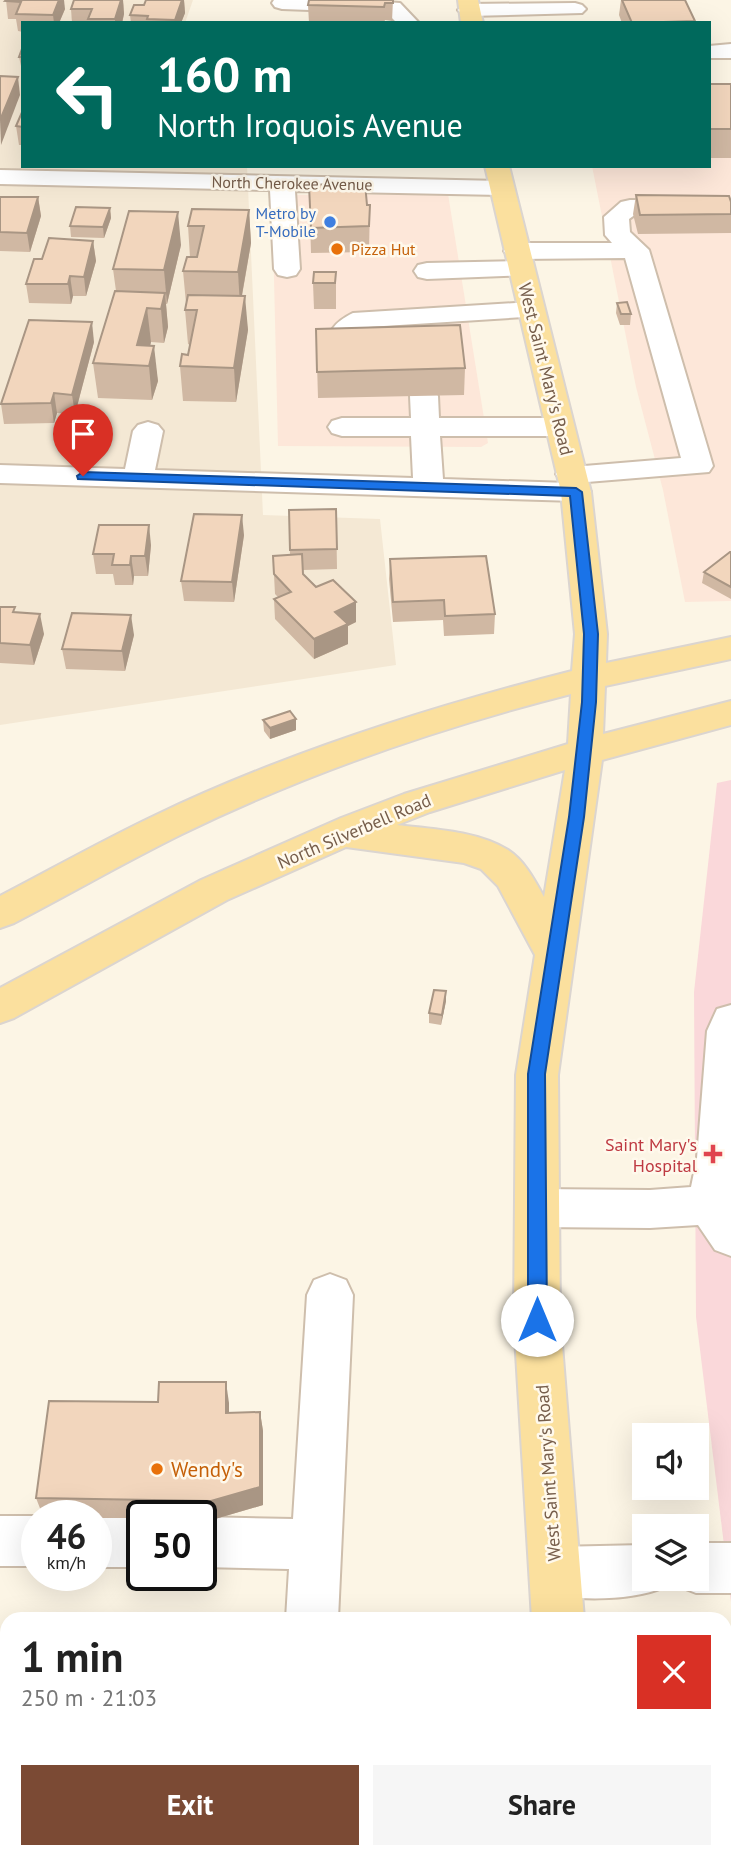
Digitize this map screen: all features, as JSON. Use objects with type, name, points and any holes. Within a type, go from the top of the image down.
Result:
[{"type":"main road","name":"West Saint Mary's Road","points":[[499,177],[574,483],[591,634],[585,752],[537,1074],[537,1320],[556,1595]]},
{"type":"main road","points":[[0,913],[170,824],[332,755],[480,707],[590,678],[731,648]]},
{"type":"main road","name":"North Silverbell Road","points":[[0,1007],[214,890],[342,833],[417,803],[585,752],[731,713]]},
{"type":"main road","points":[[342,833],[453,848],[494,859],[512,876],[555,955]]},
{"type":"street","points":[[282,3],[337,5]]},
{"type":"street","points":[[363,5],[393,7],[407,21]]},
{"type":"street","points":[[470,11],[575,9]]},
{"type":"street","points":[[711,52],[731,51]]},
{"type":"street","name":"North Cherokee Avenue","points":[[0,177],[282,183],[499,177]]},
{"type":"street","points":[[282,183],[287,269]]},
{"type":"street","points":[[343,456],[428,487],[574,483],[698,466],[636,250],[618,235],[616,217],[630,207],[731,208]]},
{"type":"street","points":[[427,271],[636,250]]},
{"type":"street","points":[[340,354],[345,328],[363,319],[421,328],[531,310]]},
{"type":"street","points":[[424,396],[428,487]]},
{"type":"street","points":[[342,397],[343,456]]},
{"type":"street","points":[[0,474],[138,478],[343,456],[425,427],[560,426]]},
{"type":"street","points":[[138,478],[148,431]]},
{"type":"street","points":[[537,1208],[650,1209],[720,1220],[718,1158],[727,1031],[731,1021]]},
{"type":"street","points":[[312,1612],[330,1295]]},
{"type":"street","points":[[0,1541],[21,1541]]},
{"type":"street","points":[[217,1542],[316,1545]]},
{"type":"street","points":[[709,1568],[731,1568]]},
{"type":"street","points":[[556,1595],[632,1573]]},
{"type":"shaded area","points":[[0,0],[193,0],[186,21],[21,21],[21,168],[247,168],[263,515],[380,519],[396,665],[0,725]]},
{"type":"shaded area","points":[[711,89],[731,89],[731,601],[685,602],[663,490],[636,387],[592,168],[711,168]]},
{"type":"shaded area","points":[[448,194],[488,443],[481,447],[278,446],[272,195]]},
{"type":"shaded area","name":"Saint Mary's Hospital","points":[[731,780],[731,1602],[696,1317],[694,992],[717,783]]},
{"type":"building","points":[[6,0],[59,0],[53,15],[16,14],[21,2]]},
{"type":"building","points":[[74,0],[121,0],[115,19],[88,19],[92,9],[71,9]]},
{"type":"building","points":[[146,0],[182,0],[175,20],[130,15],[134,5],[144,5]]},
{"type":"building","points":[[309,0],[393,0],[393,3],[385,3],[384,7],[308,5]]},
{"type":"building","points":[[622,0],[685,0],[695,21],[631,21]]},
{"type":"building","points":[[0,76],[18,77],[0,120]]},
{"type":"building","points":[[711,84],[731,84],[731,129],[711,129]]},
{"type":"building","points":[[365,183],[367,205],[370,205],[369,226],[311,228],[309,185]]},
{"type":"building","points":[[636,195],[729,196],[731,214],[640,215]]},
{"type":"building","points":[[0,197],[38,197],[27,233],[0,232]]},
{"type":"building","points":[[76,207],[110,208],[103,227],[70,226]]},
{"type":"building","points":[[192,209],[249,210],[238,272],[183,271],[187,257],[197,257],[204,226],[188,226]]},
{"type":"building","points":[[129,211],[178,212],[164,270],[113,269]]},
{"type":"building","points":[[49,238],[93,241],[84,277],[70,276],[68,284],[26,284],[34,259],[42,259]]},
{"type":"building","points":[[314,272],[336,272],[335,283],[313,283]]},
{"type":"building","points":[[115,291],[165,293],[161,309],[147,308],[137,345],[154,346],[149,366],[93,363]]},
{"type":"building","points":[[188,295],[245,296],[234,368],[180,366],[182,354],[188,355],[197,310],[185,310]]},
{"type":"building","points":[[627,302],[631,314],[621,314],[617,303]]},
{"type":"building","points":[[29,320],[92,322],[72,395],[54,393],[51,403],[1,404]]},
{"type":"building","points":[[460,325],[465,368],[317,372],[316,329]]},
{"type":"building","points":[[336,509],[337,549],[290,550],[289,510]]},
{"type":"building","points":[[194,514],[242,515],[232,582],[181,581]]},
{"type":"building","points":[[99,525],[149,525],[145,556],[131,556],[130,565],[112,565],[114,554],[93,554]]},
{"type":"building","points":[[731,552],[731,587],[704,572]]},
{"type":"building","points":[[302,554],[303,574],[316,587],[333,580],[356,602],[335,612],[348,624],[314,639],[274,599],[291,592],[274,574],[273,556]]},
{"type":"building","points":[[486,556],[495,614],[445,616],[444,600],[393,602],[390,559]]},
{"type":"building","points":[[0,607],[15,607],[13,612],[40,614],[30,645],[0,643]]},
{"type":"building","points":[[72,613],[131,615],[122,651],[62,649]]},
{"type":"building","points":[[290,711],[296,719],[270,728],[263,720]]},
{"type":"building","points":[[434,990],[446,991],[442,1015],[429,1013]]},
{"type":"building","name":"Wendy's","points":[[159,1382],[226,1382],[226,1413],[260,1412],[260,1487],[214,1500],[36,1498],[49,1401],[158,1402]]},
{"type":"place","name":"Metro by T-Mobile","points":[[330,222]]},
{"type":"place","name":"Pizza Hut","points":[[337,249]]},
{"type":"place","name":"Saint Mary's Hospital","points":[[713,1154]]},
{"type":"place","name":"Wendy's","points":[[157,1469]]},
{"type":"route","points":[[83,476],[576,492],[591,634],[589,702],[576,817],[537,1074],[537,1320]]}]
